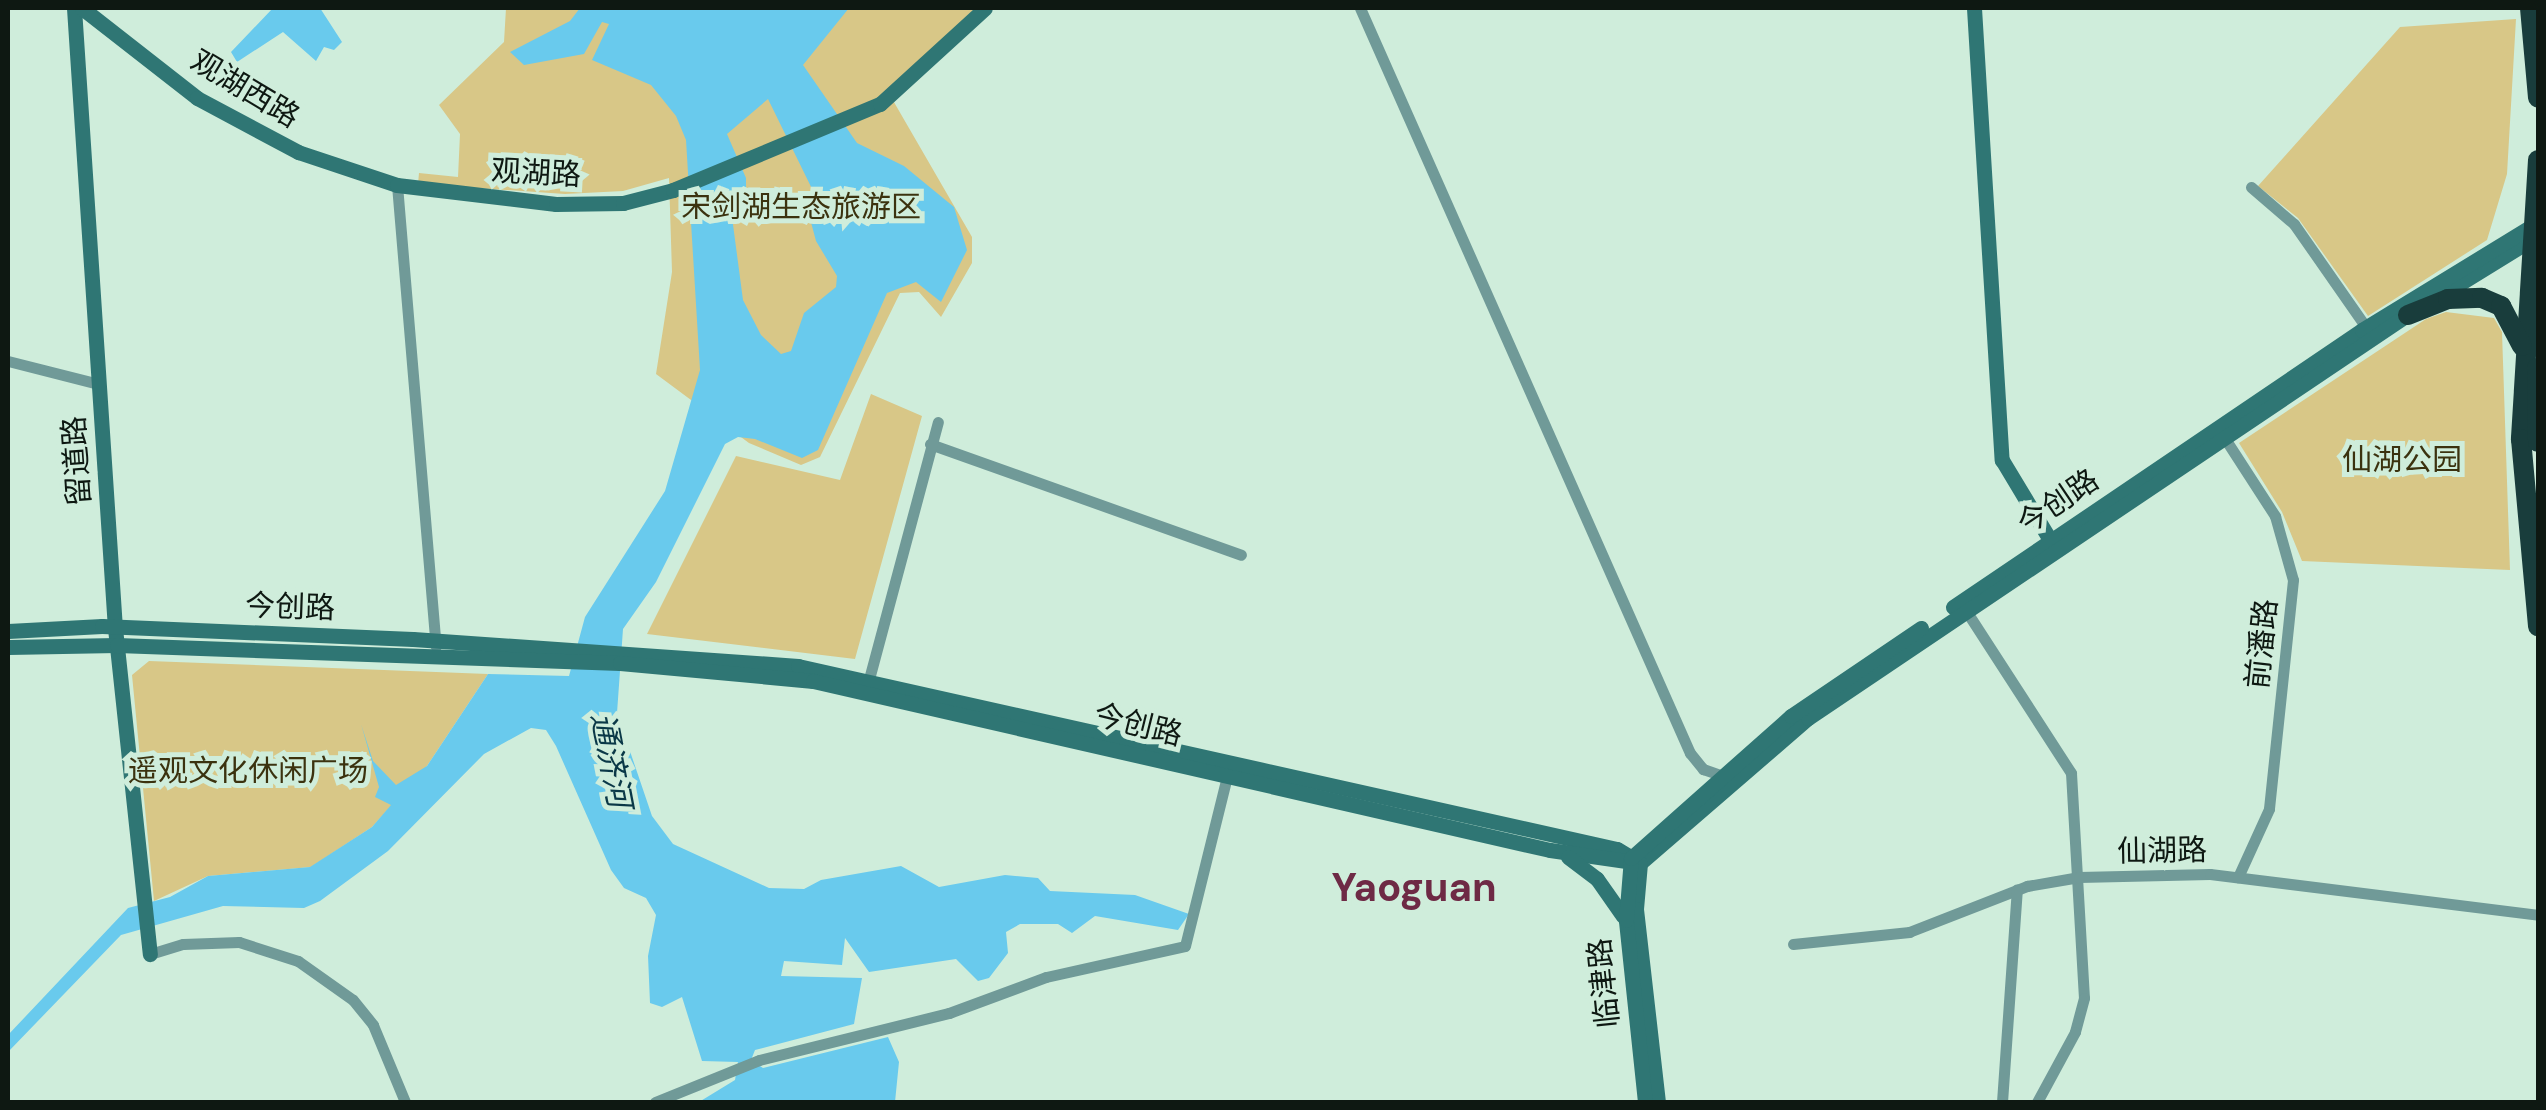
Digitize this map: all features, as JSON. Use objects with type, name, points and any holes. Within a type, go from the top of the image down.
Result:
[{"type":"highway","points":[[2530,8],[2538,98]]},
{"type":"highway","points":[[2538,160],[2538,442]]},
{"type":"highway","points":[[2537,229],[2524,352],[2521,439],[2538,626]]},
{"type":"highway","points":[[2408,315],[2448,299],[2482,298],[2501,306],[2524,352]]},
{"type":"main road","name":"留道路","points":[[74,8],[116,636],[150,948]]},
{"type":"main road","name":"观湖西路","points":[[82,8],[245,128],[396,185]]},
{"type":"main road","name":"观湖路","points":[[396,185],[517,203],[623,203],[672,190],[850,118],[905,88],[986,8]]},
{"type":"main road","points":[[1974,8],[2002,460],[2050,540]]},
{"type":"main road","name":"今创路","points":[[1633,862],[1791,716],[1963,606],[2369,332],[2537,229]]},
{"type":"main road","name":"今创路","points":[[2369,332],[2408,315],[2537,229]]},
{"type":"main road","name":"今创路","points":[[621,656],[813,681],[1550,850],[1633,862],[1808,718],[2050,540],[2221,432]]},
{"type":"main road","name":"今创路","points":[[8,631],[436,660],[571,656]]},
{"type":"main road","name":"今创路","points":[[8,648],[116,636],[436,641],[571,656]]},
{"type":"main road","points":[[571,656],[621,656]]},
{"type":"main road","name":"今创路","points":[[621,656],[869,679],[1633,862]]},
{"type":"main road","points":[[1550,850],[1578,862],[1597,879],[1626,922]]},
{"type":"main road","name":"临津路","points":[[1633,862],[1626,922],[1645,1102]]},
{"type":"main road","name":"临津路","points":[[1633,862],[1658,1102]]},
{"type":"street","points":[[1360,8],[1690,753],[1703,768],[1723,776]]},
{"type":"street","points":[[396,185],[436,660]]},
{"type":"street","points":[[2251,187],[2294,224],[2369,332]]},
{"type":"street","points":[[8,361],[99,384]]},
{"type":"street","points":[[869,679],[938,422]]},
{"type":"street","name":"前潘路","points":[[2221,432],[2275,516],[2293,580],[2269,809],[2238,877]]},
{"type":"street","points":[[930,444],[1241,555]]},
{"type":"street","points":[[1963,606],[2067,758],[2080,877],[2084,998],[2075,1032],[2036,1102]]},
{"type":"street","points":[[656,1102],[759,1060],[949,1013],[1062,972],[1175,951],[1193,930],[1228,776]]},
{"type":"street","name":"仙湖路","points":[[1793,944],[1909,932],[2017,890],[2080,877],[2238,877],[2538,915]]},
{"type":"street","points":[[2002,1102],[2017,890]]},
{"type":"street","points":[[150,948],[224,942],[298,961],[352,1000],[373,1025],[405,1102]]},
{"type":"green space","name":"宋剑湖生态旅游区","points":[[506,8],[977,8],[891,97],[972,237],[972,263],[941,317],[919,292],[900,293],[820,457],[801,465],[749,443],[656,374],[672,272],[669,178],[623,191],[565,194],[418,184],[419,173],[458,177],[460,134],[439,105],[504,42]]},
{"type":"green space","points":[[2516,19],[2507,174],[2487,240],[2368,316],[2298,218],[2258,186],[2400,27]]},
{"type":"green space","name":"仙湖公园","points":[[2446,312],[2494,318],[2502,332],[2510,570],[2302,561],[2282,512],[2239,443],[2426,319]]},
{"type":"green space","points":[[871,394],[922,416],[855,659],[647,634],[736,456],[840,480]]},
{"type":"green space","name":"遥观文化休闲广场","points":[[149,661],[488,674],[427,766],[372,827],[311,867],[208,876],[154,901],[132,675]]},
{"type":"water","points":[[273,8],[320,8],[342,42],[334,50],[324,47],[316,61],[283,32],[237,62],[231,52]]},
{"type":"water","name":"通济河","points":[[580,8],[849,8],[803,65],[857,143],[904,166],[954,207],[967,250],[941,302],[916,282],[887,293],[818,450],[802,458],[755,439],[738,437],[725,444],[656,582],[623,629],[617,713],[652,816],[673,844],[769,888],[804,889],[821,880],[901,866],[939,887],[1005,875],[1038,878],[1050,891],[1135,895],[1189,914],[1178,930],[1095,916],[1072,933],[1058,924],[1020,924],[1006,932],[1008,953],[989,978],[978,981],[956,959],[869,972],[845,938],[842,965],[784,961],[781,976],[862,978],[854,1024],[755,1050],[751,1060],[763,1068],[888,1037],[899,1062],[895,1102],[699,1102],[735,1080],[738,1062],[702,1061],[682,997],[662,1007],[650,1003],[648,956],[656,915],[646,898],[624,888],[611,870],[556,746],[546,730],[531,728],[484,754],[388,851],[320,901],[304,908],[223,906],[121,935],[8,1052],[8,1035],[128,908],[170,897],[208,876],[310,867],[372,827],[391,805],[375,797],[379,787],[361,724],[373,761],[396,785],[427,766],[488,674],[569,676],[585,617],[665,491],[700,370],[686,140],[676,116],[651,85],[592,60],[609,24],[602,22],[584,54],[524,65],[510,52],[570,21]],"holes":[[[768,99],[816,197],[808,211],[816,241],[837,276],[836,287],[804,313],[791,351],[781,354],[761,335],[743,300],[732,217],[746,196],[746,178],[727,134]]]},
{"type":"district","name":"Yaoguan","points":[[1414,887]]}]
